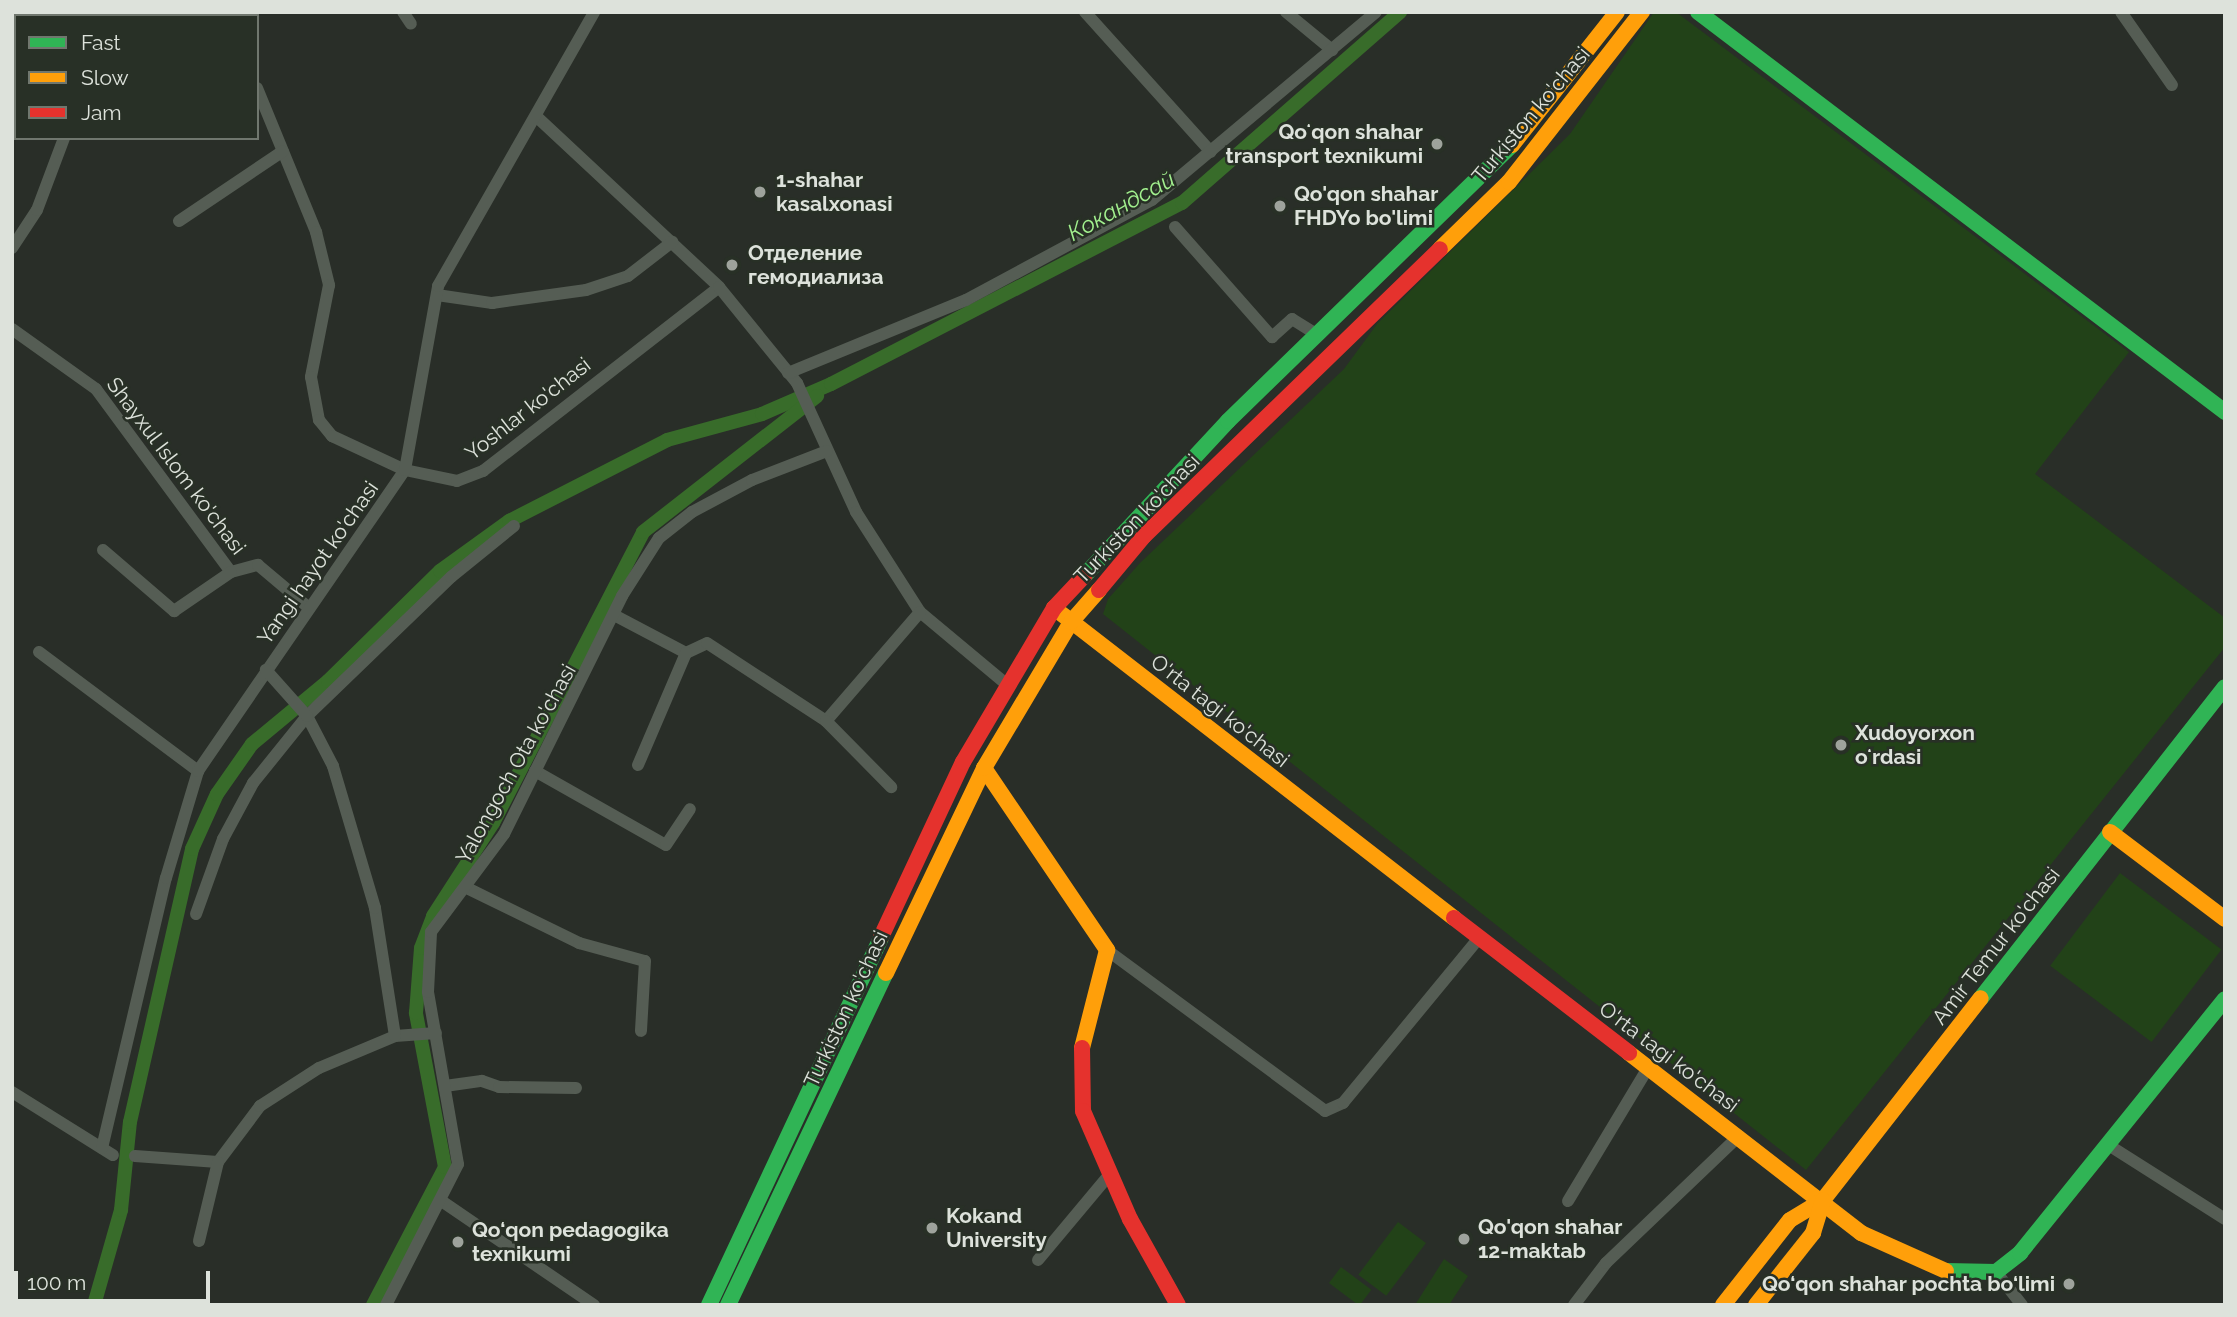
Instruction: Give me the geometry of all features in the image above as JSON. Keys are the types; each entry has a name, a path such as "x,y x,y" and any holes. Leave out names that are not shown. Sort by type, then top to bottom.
{"main road":[{"name":"Turkiston ko'chasi","path":"709,1305 1005,683 1054,608 1142,509 1497,163 1616,12"},
{"name":"Turkiston ko'chasi","path":"728,1305 984,768 1071,622 1144,536 1509,182 1642,12"},
{"path":"1698,12 2225,412"},
{"name":"O'rta tagi ko'chasi","path":"1054,608 1478,939 1823,1200 1861,1233 1935,1270 1996,1272"},
{"name":"Amir Temur ko'chasi","path":"1823,1200 2225,687"},
{"path":"984,768 1107,950 1079,1061 1083,1111 1110,1174 1178,1305"},
{"path":"2110,832 2225,919"},
{"path":"1996,1272 2020,1253 2110,1146 2225,999"},
{"path":"1723,1305 1790,1220 1823,1200"},
{"path":"1756,1305 1813,1233 1823,1200"}],"street":[{"path":"403,12 411,24"},
{"name":"Yangi hayot ko'chasi","path":"12,1092 107,1152 166,878 198,771 405,470 437,295 538,118 594,12"},
{"path":"1085,12 1211,152"},
{"path":"1286,12 1332,50"},
{"path":"792,378 966,300 1152,200 1376,12"},
{"path":"2121,12 2172,85"},
{"name":"Yoshlar ko'chasi","path":"259,93 316,232 329,285 311,377 319,420 332,436 405,470 457,481 483,471 719,287"},
{"path":"538,118 719,287 792,378 817,420 827,451 856,512 920,611 1005,683"},
{"path":"12,248 37,210 63,140"},
{"path":"179,221 283,151"},
{"path":"1175,227 1272,337 1292,319 1318,335"},
{"path":"437,295 492,303 586,290 628,276 672,242"},
{"name":"Shayxul Islom ko'chasi","path":"12,329 96,389 231,572 258,565 309,608"},
{"name":"Yalongoch Ota ko'chasi","path":"386,1305 443,1202 458,1164 433,1034 426,954 431,932 469,889 535,772 614,615 659,538 692,512 827,451"},
{"path":"196,914 223,839 253,783 307,716 451,577 514,526"},
{"path":"103,550 174,611 231,572"},
{"path":"826,721 920,611"},
{"path":"614,615 686,653"},
{"path":"638,765 686,653 707,643 826,721 891,787"},
{"path":"38,652 198,771"},
{"path":"266,670 287,690 307,716 332,766 358,846 400,1035"},
{"path":"535,772 666,845 690,810"},
{"path":"469,889 579,943 645,961 641,1031"},
{"path":"1107,950 1325,1111 1343,1103 1478,939"},
{"path":"199,1241 218,1162 260,1106 319,1069 400,1035 433,1034"},
{"path":"1568,1201 1648,1068"},
{"path":"445,1086 482,1081 499,1087 576,1088"},
{"path":"1574,1305 1606,1263 1739,1136"},
{"path":"2110,1146 2225,1219"},
{"path":"135,1156 218,1162"},
{"path":"1038,1260 1110,1174"},
{"path":"443,1202 594,1305"},
{"path":"1996,1272 2022,1305"}],"green space":[{"path":"1654,12 1676,12 2129,352 2035,474 2225,618 2225,647 1806,1170 1103,614 1108,599 1140,563 1344,369 1377,324 1570,134"},
{"path":"2120,873 2221,949 2152,1042 2050,966"},
{"path":"1398,1222 1426,1243 1386,1296 1358,1275"},
{"path":"1444,1259 1468,1276 1449,1305 1415,1305"},
{"path":"1341,1267 1371,1290 1358,1305 1329,1283"}],"waterway":[{"name":"Кокандсай","path":"94,1305 121,1210 130,1122 192,849 217,794 252,744 328,681 440,571 509,521 667,440 762,414 831,384 1182,203 1400,12"},
{"path":"373,1305 445,1167 416,1013 421,948 433,916 493,823 643,532 817,396"}],"traffic: fast":[{"path":"1698,12 2225,412"},
{"path":"1085,575 1228,421 1512,145"},
{"path":"1981,998 2225,687"},
{"path":"709,1305 881,937"},
{"path":"728,1305 886,973"},
{"path":"1946,1271 1996,1272 2020,1253 2225,999"}],"traffic: slow":[{"path":"1512,145 1617,12"},
{"path":"1440,249 1509,182 1642,12"},
{"path":"886,973 984,768 1071,622 1099,590"},
{"path":"1054,608 1454,918"},
{"path":"984,768 1107,950 1082,1048"},
{"path":"2110,832 2225,919"},
{"path":"1723,1305 1790,1220 1823,1200 1981,998"},
{"path":"1629,1053 1861,1233 1946,1271"},
{"path":"1756,1305 1813,1233 1823,1200"}],"traffic: jam":[{"path":"1099,590 1144,536 1440,249"},
{"path":"881,937 963,762 1054,608 1085,575"},
{"path":"1454,918 1629,1053"},
{"path":"1082,1048 1083,1111 1130,1219 1178,1305"}],"place":[{"name":"Qoʻqon shahar transport texnikumi","path":"1437,144"},
{"name":"1-shahar kasalxonasi","path":"760,192"},
{"name":"Qo'qon shahar FHDYo bo'limi","path":"1280,206"},
{"name":"Отделение гемодиализа","path":"732,265"},
{"name":"Xudoyorxon oʻrdasi","path":"1841,745"},
{"name":"Kokand University","path":"932,1228"},
{"name":"Qo'qon shahar 12-maktab","path":"1464,1239"},
{"name":"Qo‘qon pedagogika texnikumi","path":"458,1242"},
{"name":"Qo‘qon shahar pochta bo‘limi","path":"2069,1284"}]}
